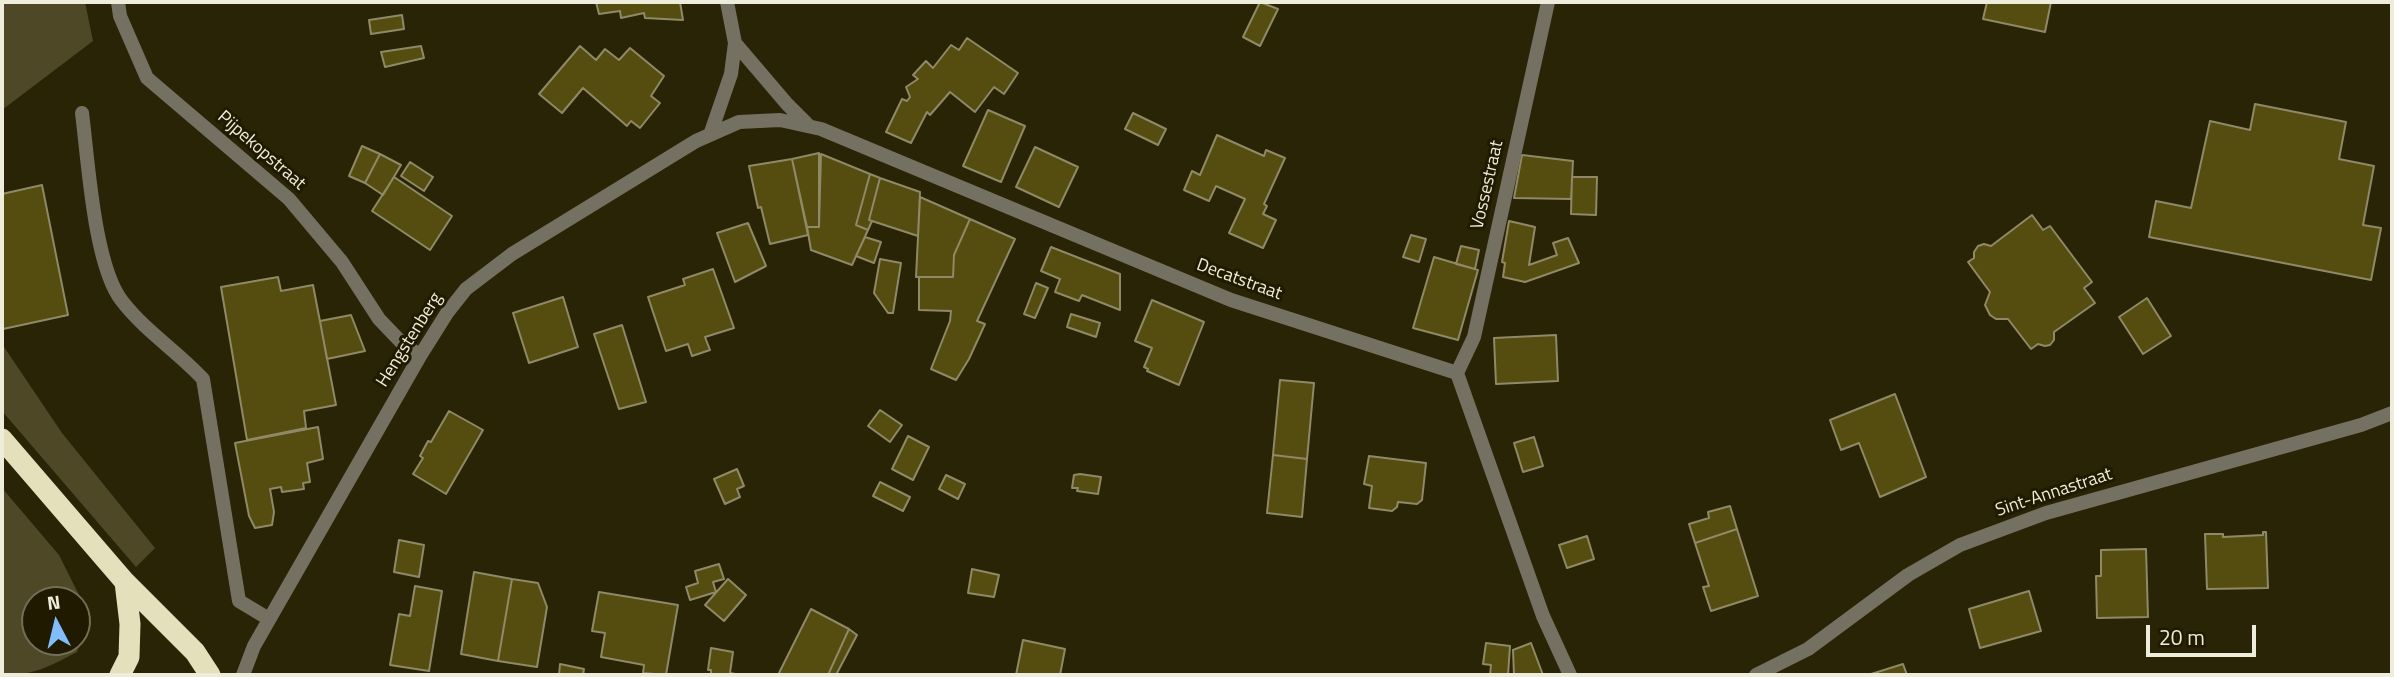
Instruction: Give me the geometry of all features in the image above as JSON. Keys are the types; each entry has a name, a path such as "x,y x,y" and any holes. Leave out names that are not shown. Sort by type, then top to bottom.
{"highway":[{"path":"2,439 125,582 195,652 209,675"},
{"path":"120,675 128,657 130,624 125,582"}],"street":[{"name":"Pijpekopstraat","path":"118,2 120,16 148,78 289,199 342,262 379,319 401,342 420,356"},
{"path":"710,135 731,74 735,43 727,2"},
{"name":"Vossestraat","path":"1457,373 1474,337 1548,2"},
{"path":"735,43 808,126"},
{"path":"82,113 102,255 119,298 148,330 179,354 203,379 239,601 269,619"},
{"name":"Decatstraat","path":"710,135 739,122 780,120 834,134 1231,300 1457,373"},
{"name":"Hengstenberg","path":"243,675 254,646 420,356 466,289 512,254 710,135"},
{"path":"1457,373 1543,616 1570,675"},
{"name":"Sint-Annastraat","path":"1756,675 1808,649 1908,575 1960,545 2046,513 2361,425 2392,413"}],"shaded area":[{"path":"2,2 85,2 93,41 2,110"},
{"path":"2,344 62,433 155,548 136,567 2,411"},
{"path":"2,488 59,555 74,586 21,586 21,656 69,656 24,674 2,675"}],"building":[{"path":"596,2 680,2 683,20 645,18 644,13 621,18 620,11 599,14"},
{"path":"1260,2 1278,9 1260,46 1243,37"},
{"path":"1987,2 2051,2 2045,32 1983,19"},
{"path":"402,15 404,29 371,34 369,20"},
{"path":"967,38 1018,73 1004,94 994,87 975,112 950,92 930,115 927,112 911,143 886,132 902,99 907,101 910,97 906,87 918,79 913,75 926,61 933,68 951,45 959,50"},
{"path":"421,46 424,58 385,67 381,52"},
{"path":"580,46 596,60 605,49 619,60 630,48 664,76 651,96 660,103 640,128 631,121 627,126 583,88 562,113 539,94"},
{"path":"2255,104 2346,122 2339,159 2374,166 2363,225 2381,228 2371,280 2149,237 2156,201 2191,208 2210,121 2250,130"},
{"path":"988,110 1025,126 1001,182 963,166"},
{"path":"1133,113 1166,129 1158,145 1125,129"},
{"path":"1217,135 1264,156 1266,150 1285,158 1264,204 1267,206 1263,214 1276,220 1263,248 1229,233 1245,199 1216,186 1209,201 1184,190 1192,171 1200,175"},
{"path":"362,146 380,154 365,183 349,176"},
{"path":"1035,147 1078,167 1059,207 1016,187"},
{"path":"819,153 819,227 807,227 792,159"},
{"path":"380,154 401,165 383,195 365,183"},
{"path":"821,154 870,174 856,225 868,230 852,265 811,250 807,227 819,227"},
{"path":"1522,155 1573,161 1571,199 1514,198"},
{"path":"792,159 808,235 770,244 761,207 758,208 749,166"},
{"path":"410,162 433,177 424,191 401,176"},
{"path":"870,174 880,178 868,230 856,225"},
{"path":"394,177 452,216 430,250 372,211"},
{"path":"1572,177 1597,177 1596,215 1571,214"},
{"path":"880,178 920,192 918,236 869,220"},
{"path":"42,185 68,315 3,329 2,194"},
{"path":"920,197 970,219 954,255 953,277 916,277"},
{"path":"2032,215 2043,230 2050,226 2092,282 2084,288 2095,303 2054,332 2054,340 2050,345 2038,344 2031,349 2008,319 1996,319 1990,315 1985,305 1990,292 1968,262 1974,258 1978,246 1991,246"},
{"path":"970,219 1015,239 977,321 985,324 956,380 931,369 950,321 951,311 919,310 919,277 953,277 954,255"},
{"path":"1509,221 1535,227 1529,265 1557,255 1553,243 1568,238 1579,263 1525,282 1503,277 1505,263 1502,262"},
{"path":"748,223 766,266 735,282 717,233"},
{"path":"1411,235 1426,239 1419,262 1403,257"},
{"path":"865,237 881,242 874,263 856,256"},
{"path":"1461,246 1479,250 1475,269 1456,264"},
{"path":"1051,247 1120,274 1120,310 1082,295 1079,301 1055,292 1060,279 1041,271"},
{"path":"1434,257 1478,270 1458,340 1413,328"},
{"path":"880,259 901,263 893,313 888,313 874,293"},
{"path":"713,269 734,328 705,337 710,350 692,356 688,344 666,351 648,297 685,285 683,279"},
{"path":"278,277 281,291 313,285 336,405 304,411 306,428 247,440 221,287"},
{"path":"1036,283 1048,288 1035,318 1024,314"},
{"path":"563,297 578,347 529,363 513,313"},
{"path":"2147,298 2171,336 2143,354 2119,317"},
{"path":"1152,300 1204,322 1179,385 1147,371 1144,367 1152,348 1135,341"},
{"path":"1071,314 1100,323 1096,337 1067,327"},
{"path":"351,315 365,351 327,359 320,321"},
{"path":"622,325 646,402 619,409 594,334"},
{"path":"1556,335 1558,381 1496,384 1494,338"},
{"path":"1280,380 1314,383 1307,459 1273,455"},
{"path":"1895,394 1926,477 1880,497 1859,443 1841,450 1830,420"},
{"path":"880,410 902,425 890,442 868,426"},
{"path":"449,411 483,430 446,494 413,474 423,458 420,456 428,441 431,442"},
{"path":"318,427 323,459 307,463 310,482 303,483 304,489 282,492 281,487 270,489 274,512 272,525 255,528 249,516 235,443"},
{"path":"908,436 929,447 913,480 892,469"},
{"path":"1534,437 1543,466 1523,472 1514,443"},
{"path":"1273,455 1307,459 1302,517 1267,513"},
{"path":"1369,456 1426,463 1422,500 1417,504 1398,502 1392,511 1369,508 1372,486 1364,484"},
{"path":"737,469 744,486 737,489 740,497 725,504 714,479"},
{"path":"946,475 965,484 958,499 939,489"},
{"path":"1074,475 1101,477 1098,494 1072,488"},
{"path":"880,482 910,497 903,511 873,496"},
{"path":"1730,506 1737,529 1695,543 1689,524 1709,518 1708,512"},
{"path":"1737,529 1758,596 1711,611 1703,587 1709,586 1695,543"},
{"path":"2263,532 2266,532 2268,588 2207,589 2205,534 2223,534 2223,537 2263,535"},
{"path":"1587,536 1594,559 1567,568 1559,545"},
{"path":"399,540 424,545 419,577 394,572"},
{"path":"2146,549 2148,617 2097,618 2096,576 2101,576 2101,550"},
{"path":"719,564 724,579 713,582 716,592 690,600 686,587 698,583 695,571"},
{"path":"972,569 999,575 994,597 968,593"},
{"path":"474,572 512,579 498,661 461,654"},
{"path":"512,579 538,583 547,607 537,667 498,661"},
{"path":"728,579 746,595 724,621 705,605"},
{"path":"415,586 442,591 429,671 390,665 399,614 410,616"},
{"path":"2029,591 2041,631 1980,648 1969,609"},
{"path":"599,592 678,605 666,675 643,673 644,665 601,657 605,633 592,631"},
{"path":"811,609 849,629 828,675 778,675"},
{"path":"849,629 857,635 836,675 828,675"},
{"path":"1023,640 1065,649 1060,675 1016,675"},
{"path":"1486,643 1510,646 1508,675 1490,675 1491,665 1483,664"},
{"path":"1531,643 1543,675 1514,675 1513,650"},
{"path":"711,648 733,652 730,673 741,675 711,675 711,670 708,670"},
{"path":"560,664 584,669 583,675 559,675"},
{"path":"1903,664 1907,675 1868,675"}]}
